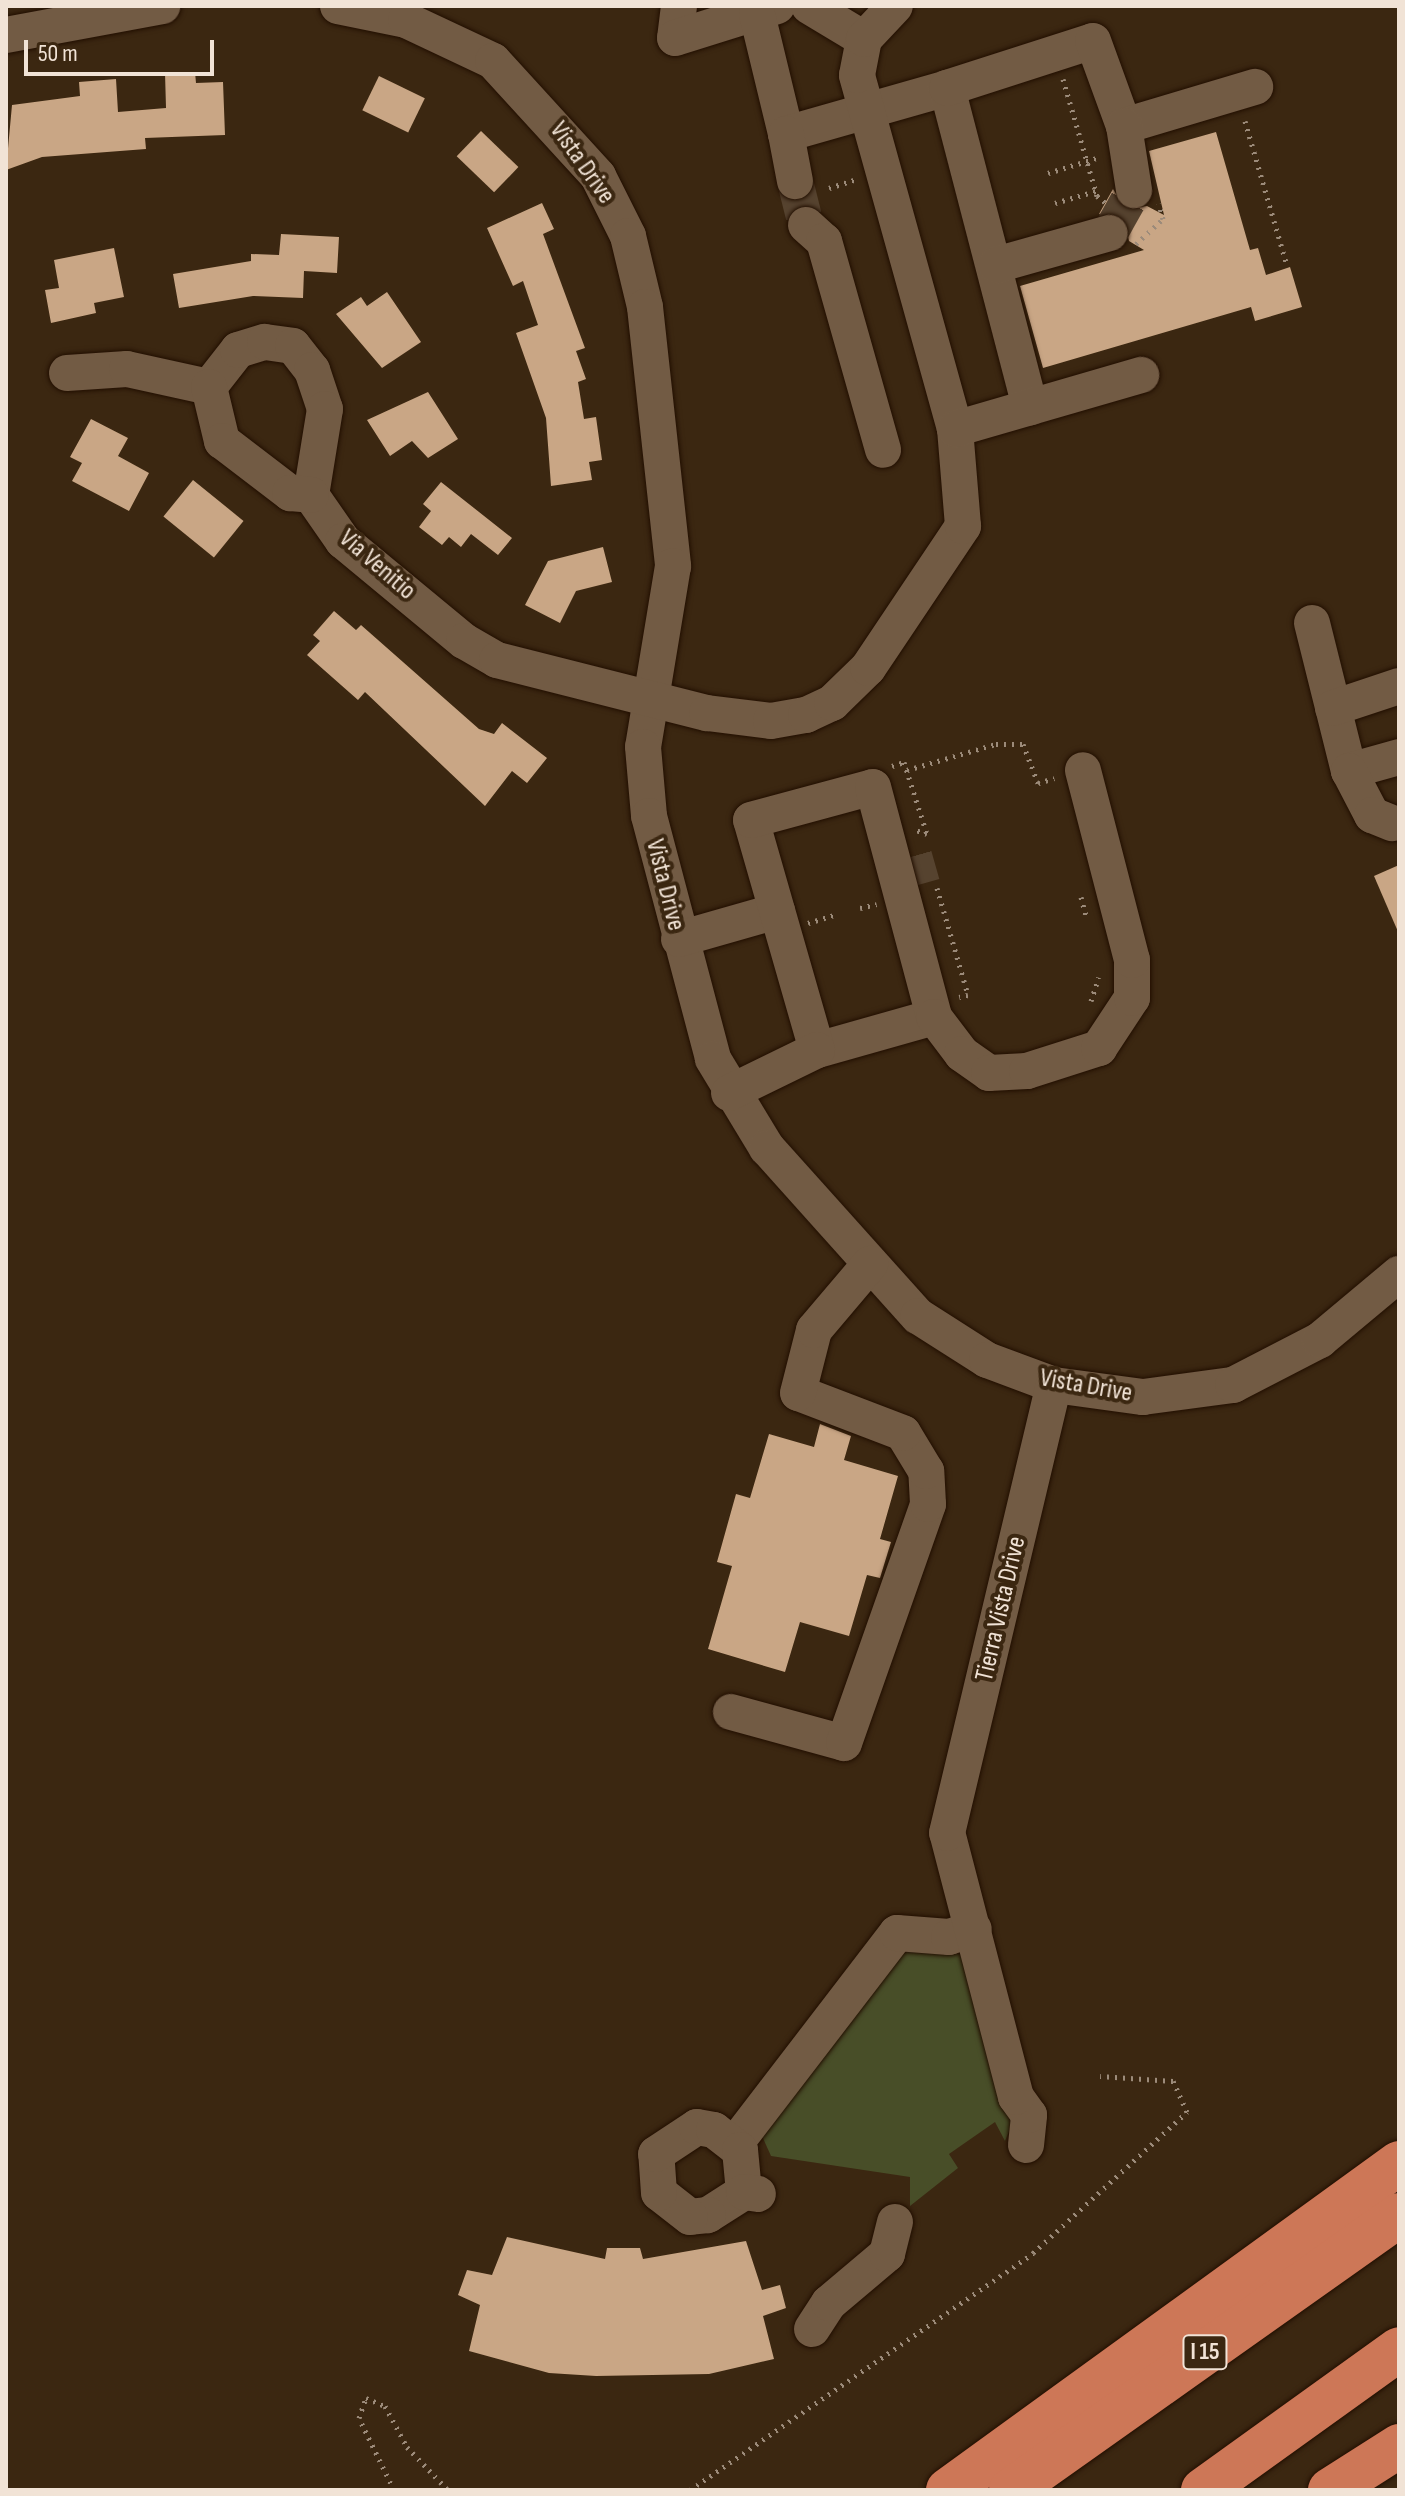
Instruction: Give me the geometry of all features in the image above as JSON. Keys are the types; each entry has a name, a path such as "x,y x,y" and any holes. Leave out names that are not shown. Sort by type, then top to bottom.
{"highway":[{"path":"948,2490 1399,2163"},
{"name":"I 15","path":"1011,2490 1399,2215"},
{"path":"1203,2490 1399,2349"},
{"path":"1330,2490 1399,2446"}],"street":[{"path":"6,35 76,16 162,6"},
{"name":"Vista Drive","path":"338,6 406,20 493,61 598,176 628,236 645,307 673,566 651,697 646,800 679,939 729,1093 870,1264 918,1316 987,1360 1054,1385 1143,1397 1233,1385 1320,1340 1394,1292"},
{"path":"679,6 675,38 767,10 786,134 812,184"},
{"path":"809,6 864,39 895,6"},
{"name":"Via Venitio","path":"311,495 343,541 464,641 509,663 651,697 771,721 832,703 868,668 963,526 955,429 865,114 856,58 864,39"},
{"path":"786,134 865,114 1093,41 1124,126 1130,215 996,265"},
{"path":"947,88 996,265 1030,407"},
{"path":"1124,126 1249,99"},
{"path":"806,225 824,241 883,450"},
{"path":"265,342 293,346 312,370 325,409 311,495 290,493 222,441 209,387 238,350 265,342"},
{"path":"67,373 127,369 209,387"},
{"path":"955,429 1141,375"},
{"path":"1312,623 1349,771 1372,815 1392,823"},
{"path":"1333,708 1399,686"},
{"path":"1349,771 1399,757"},
{"path":"913,858 915,940 962,1054 989,1073 1075,1061 1117,1029 1132,998 1132,960 1076,772"},
{"path":"817,1050 786,919 751,820 873,787 913,858 928,901 915,940"},
{"path":"679,939 786,919"},
{"path":"729,1093 817,1050 944,1015"},
{"path":"731,1712 844,1743 928,1504 926,1471 903,1433 798,1393 814,1330 870,1264"},
{"name":"Tierra Vista Drive","path":"974,1929 947,1833 1054,1385"},
{"path":"723,2133 897,1933 949,1937 974,1929 1016,2097 1029,2115 1026,2145"},
{"path":"697,2127 723,2133 751,2193 708,2215 690,2217 659,2193 652,2171 660,2148 697,2127"},
{"path":"812,2329 829,2303 887,2254 895,2222"}],"path":[{"path":"1060,69 1090,161 1096,191 1130,215 1146,241 1163,219 1130,215"},
{"path":"1249,99 1287,266"},
{"path":"1048,173 1090,161"},
{"path":"812,184 861,177"},
{"path":"1055,203 1096,191"},
{"path":"907,770 1023,744 1038,783 1076,772"},
{"path":"889,766 904,762 907,770 927,834 913,858 968,995 950,999 944,1015"},
{"path":"1081,897 1087,919"},
{"path":"786,919 834,915"},
{"path":"1096,1010 1089,1006 1100,970"},
{"path":"690,2490 1033,2253 1187,2112 1173,2081 1100,2076"},
{"path":"394,2490 359,2418 366,2398 385,2406 407,2447 448,2490"}],"green space":[{"path":"960,1948 1014,2119 1005,2141 995,2122 949,2154 958,2168 910,2206 910,2177 771,2156 762,2136 901,1950"}],"building":[{"path":"195,72 196,83 223,82 225,135 145,138 146,149 42,157 6,170 12,105 80,96 79,82 116,79 118,112 166,108 165,73"},
{"path":"379,76 425,98 408,133 362,110"},
{"path":"481,131 518,167 494,192 457,156"},
{"path":"1216,132 1250,250 1258,248 1266,275 1290,267 1302,307 1255,321 1251,307 1043,368 1020,286 1144,250 1129,241 1124,218 1099,214 1113,189 1126,209 1147,206 1164,215 1149,151"},
{"path":"542,203 554,229 543,234 585,348 576,351 586,379 578,382 584,419 596,417 602,460 589,462 592,480 551,486 546,418 516,333 538,325 523,281 513,286 487,228"},
{"path":"281,234 339,237 337,273 304,271 303,298 253,296 179,308 173,274 251,261 251,254 279,255"},
{"path":"114,248 124,297 94,303 96,313 51,323 45,290 59,288 54,260"},
{"path":"387,292 421,342 382,368 336,314 361,297 367,306"},
{"path":"428,392 458,439 428,458 412,441 390,456 367,420"},
{"path":"91,419 128,438 118,456 149,473 129,511 72,481 82,463 70,457"},
{"path":"193,480 244,521 214,557 163,517"},
{"path":"441,482 512,538 498,555 471,534 461,547 449,537 442,545 419,527 431,511 423,504"},
{"path":"603,547 612,582 576,591 560,623 525,605 548,561"},
{"path":"334,611 356,630 361,625 479,729 494,734 502,723 547,758 527,783 512,771 485,806 365,692 358,700 307,655 320,641 313,635"},
{"path":"1399,865 1399,934 1374,876"},
{"path":"820,1424 851,1436 844,1460 898,1476 880,1539 891,1542 880,1578 867,1575 849,1636 800,1622 785,1672 708,1649 732,1566 717,1562 736,1494 750,1498 769,1434 814,1447"},
{"path":"507,2237 605,2259 607,2248 640,2248 643,2259 746,2241 762,2290 780,2285 786,2308 763,2316 774,2359 709,2374 596,2376 549,2373 469,2351 480,2305 458,2295 467,2270 492,2275"}],"tunnel":[{"path":"795,181 806,225"},
{"path":"1110,233 1134,190"},
{"path":"914,856 922,884"}]}
